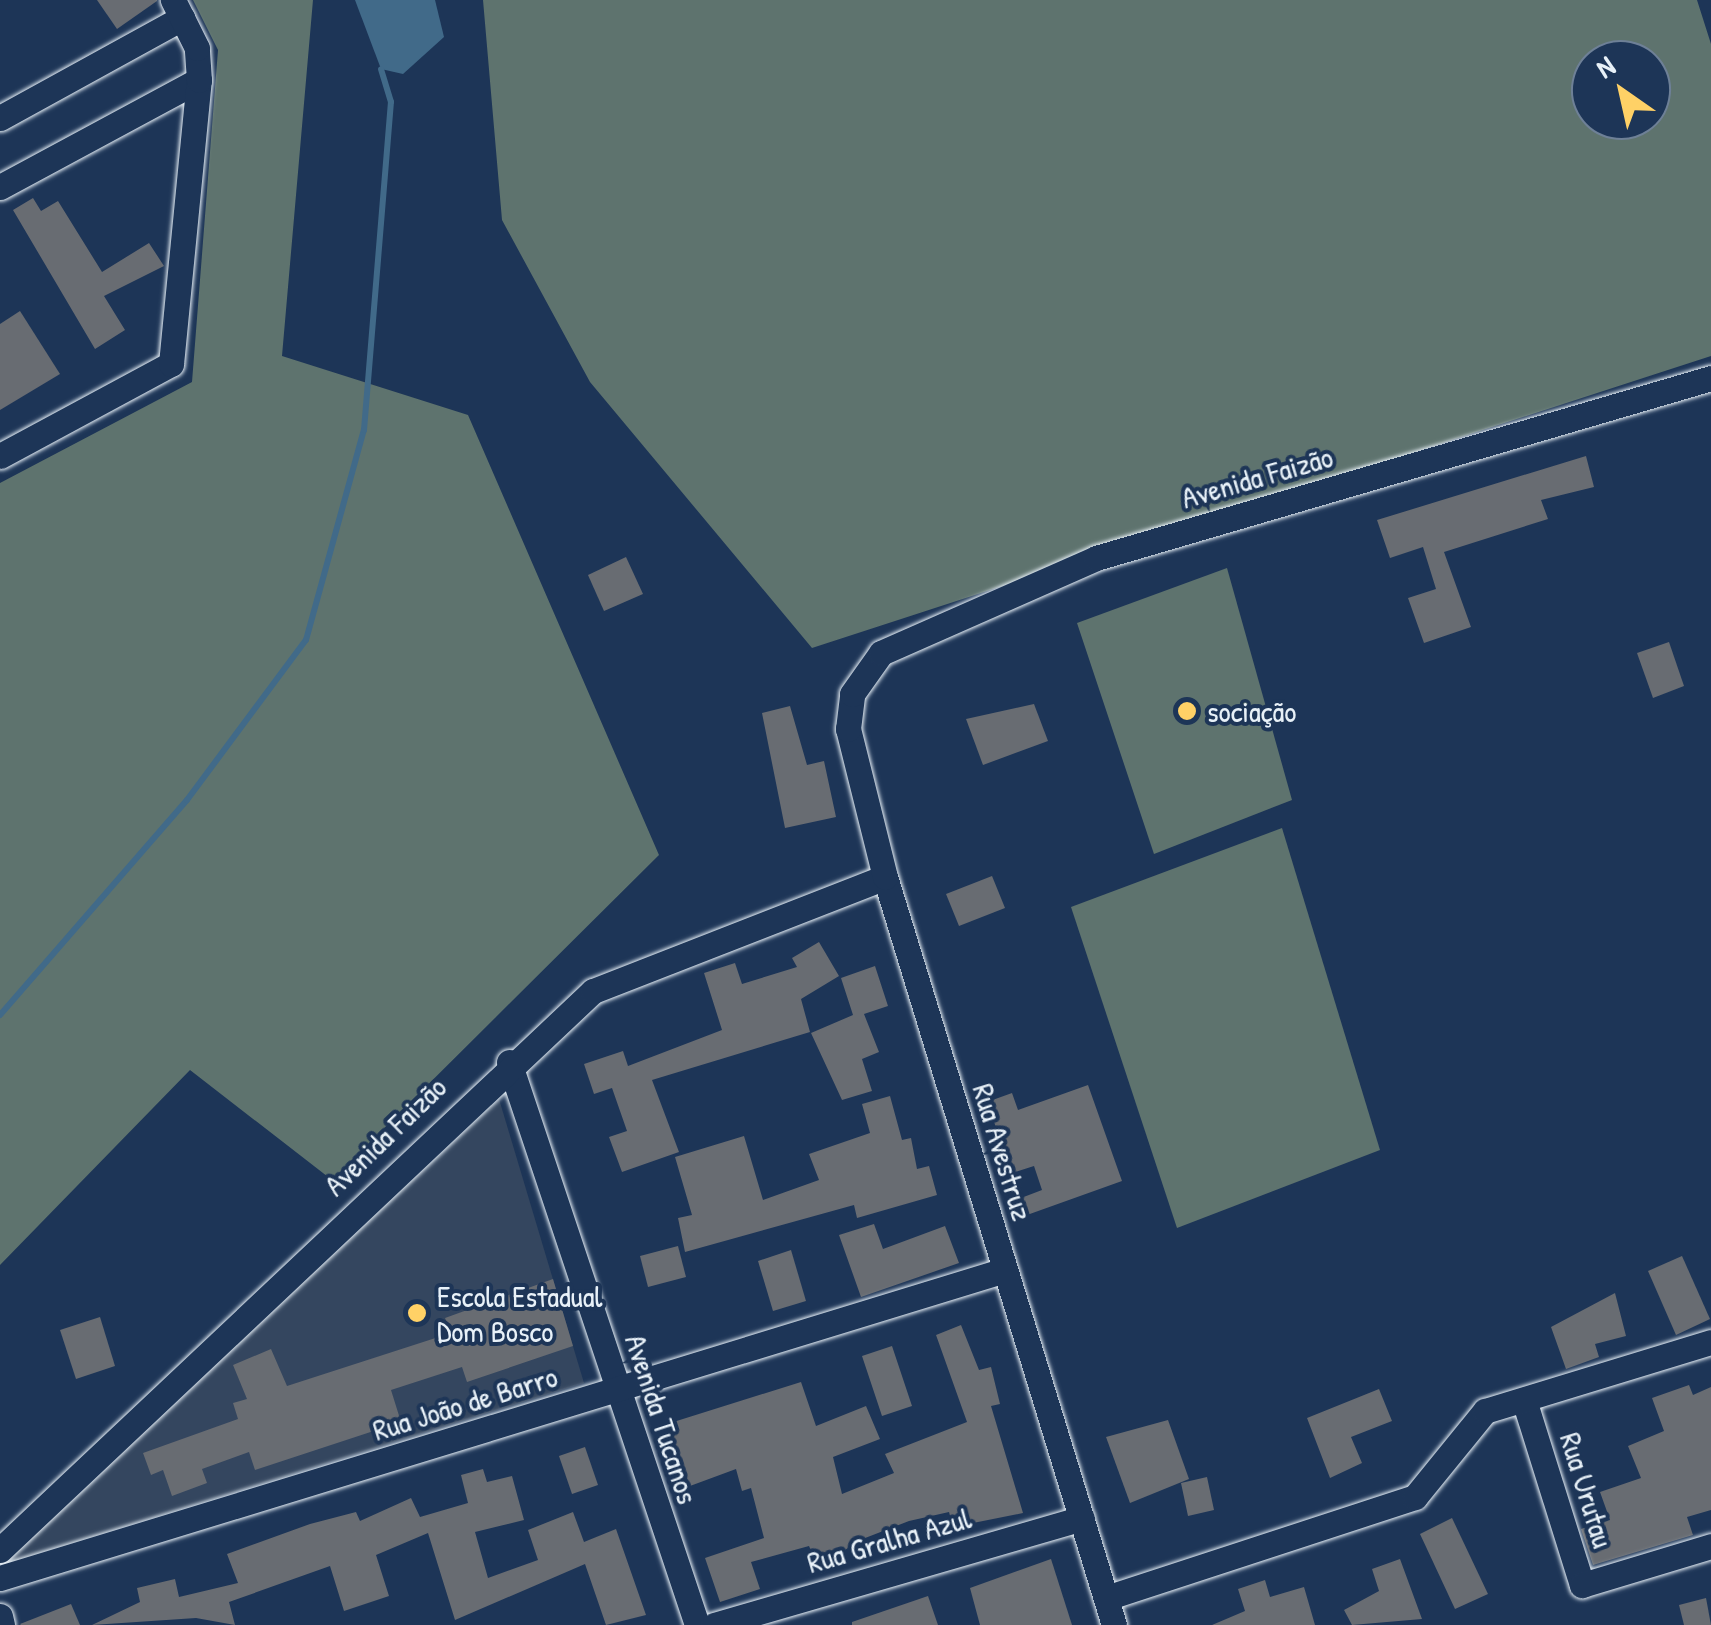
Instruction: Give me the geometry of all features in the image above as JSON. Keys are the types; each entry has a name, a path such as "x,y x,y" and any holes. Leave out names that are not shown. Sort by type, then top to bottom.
{"street":[{"path":"0,118 178,9 199,80 171,364 0,456"},
{"path":"0,187 199,80"},
{"name":"Avenida Faizão","path":"852,694 881,653 1096,558 1711,378"},
{"name":"Rua Avestruz","path":"852,694 848,728 884,878 1114,1625"},
{"name":"Avenida Faizão","path":"0,1550 509,1062 594,991 884,878"},
{"name":"Avenida Tucanos","path":"509,1062 697,1625"},
{"name":"Rua João de Barro","path":"0,1578 1005,1270"},
{"path":"1106,1598 1415,1497 1485,1411 1711,1342"},
{"name":"Rua Urutau","path":"1524,1400 1582,1585 1711,1546"},
{"name":"Rua Gralha Azul","path":"714,1625 1082,1518"},
{"path":"0,1616 2,1625"}],"shaded area":[{"path":"355,0 435,0 444,37 403,74 381,69"},
{"name":"Escola Estadual Dom Bosco","path":"499,1099 584,1383 1,1565"}],"green space":[{"path":"193,0 313,0 282,356 468,415 659,855 332,1180 190,1070 0,1265 0,483 192,382 218,50"},
{"path":"483,0 1697,0 1711,44 1711,356 812,648 590,382 502,220"},
{"name":"sociação","path":"1227,568 1292,800 1154,854 1077,623"},
{"path":"1282,828 1380,1150 1177,1228 1071,907"}],"building":[{"path":"97,0 157,0 157,1 117,29"},
{"path":"33,198 41,211 58,201 102,272 149,243 164,266 104,296 125,330 95,349 13,210"},
{"path":"20,311 60,374 0,410 0,324"},
{"path":"1586,456 1594,487 1541,500 1548,519 1444,552 1471,627 1424,643 1408,598 1436,589 1423,547 1390,558 1377,520"},
{"path":"626,557 643,594 604,611 588,575"},
{"path":"1669,642 1684,686 1653,698 1637,653"},
{"path":"1034,704 1048,741 983,765 966,719"},
{"path":"790,706 807,765 824,761 836,817 785,828 762,713"},
{"path":"992,876 1005,908 959,926 946,894"},
{"path":"819,942 839,976 801,999 810,1032 652,1080 679,1152 622,1172 609,1137 627,1131 612,1088 594,1094 584,1064 623,1051 628,1066 722,1030 704,973 735,963 742,984 797,967 792,958"},
{"path":"875,966 888,1006 864,1014 879,1052 862,1059 872,1091 842,1100 811,1033 853,1015 841,978"},
{"path":"1088,1085 1122,1181 1027,1215 1021,1198 1042,1190 1034,1166 1012,1173 987,1102 1012,1093 1018,1110"},
{"path":"890,1096 902,1140 911,1138 917,1169 929,1166 937,1195 857,1218 854,1205 685,1252 678,1218 692,1215 675,1157 744,1136 763,1200 819,1180 809,1154 870,1133 862,1104"},
{"path":"874,1224 883,1249 945,1226 959,1263 861,1297 839,1235"},
{"path":"678,1246 686,1277 648,1287 640,1256"},
{"path":"791,1250 806,1301 773,1311 758,1261"},
{"path":"1682,1256 1710,1319 1676,1335 1648,1271"},
{"path":"553,1279 573,1346 467,1382 462,1367 391,1390 401,1422 255,1470 249,1452 202,1469 207,1483 172,1496 163,1470 151,1475 143,1453 238,1419 233,1403 247,1399 233,1365 271,1349 287,1386 451,1333 445,1318"},
{"path":"1615,1293 1626,1336 1595,1344 1599,1357 1566,1369 1551,1327"},
{"path":"100,1317 115,1366 76,1379 60,1330"},
{"path":"961,1325 979,1370 991,1367 1000,1404 991,1406 1023,1513 953,1527 949,1512 909,1521 860,1540 842,1552 846,1563 821,1574 809,1546 751,1562 760,1589 720,1602 705,1558 764,1538 751,1488 742,1491 736,1469 690,1486 667,1424 801,1382 816,1426 866,1406 880,1439 833,1457 842,1494 894,1473 885,1454 967,1422 936,1335"},
{"path":"892,1346 912,1406 882,1416 862,1356"},
{"path":"1689,1385 1693,1395 1711,1387 1711,1510 1687,1517 1693,1535 1593,1565 1581,1529 1610,1520 1600,1492 1641,1478 1628,1446 1664,1431 1652,1398"},
{"path":"1379,1389 1392,1421 1351,1437 1362,1463 1330,1478 1307,1418"},
{"path":"1168,1420 1189,1479 1130,1503 1106,1437"},
{"path":"585,1447 598,1485 572,1494 559,1456"},
{"path":"483,1469 487,1482 512,1476 524,1520 475,1532 488,1578 538,1560 528,1530 573,1512 584,1542 616,1529 646,1615 606,1625 585,1564 455,1620 428,1533 376,1555 389,1596 344,1611 330,1566 229,1602 235,1625 196,1618 92,1625 140,1602 137,1588 175,1579 179,1597 238,1583 227,1554 310,1524 356,1512 360,1521 411,1498 420,1517 468,1503 461,1475"},
{"path":"1207,1477 1214,1510 1188,1516 1181,1483"},
{"path":"1452,1518 1488,1594 1455,1609 1420,1534"},
{"path":"1051,1559 1072,1625 980,1625 970,1588"},
{"path":"1400,1559 1422,1619 1352,1625 1344,1610 1379,1591 1372,1569"},
{"path":"1265,1580 1270,1597 1304,1587 1315,1625 1212,1625 1245,1611 1238,1589"},
{"path":"928,1596 938,1625 852,1625 852,1622"},
{"path":"1706,1598 1711,1625 1684,1625 1679,1605"},
{"path":"71,1604 80,1625 20,1624"}],"waterway":[{"path":"0,1015 187,800 306,640 364,430 391,102 381,69"}],"place":[{"name":"sociação","path":"1187,711"},
{"name":"Escola Estadual Dom Bosco","path":"417,1313"}]}
